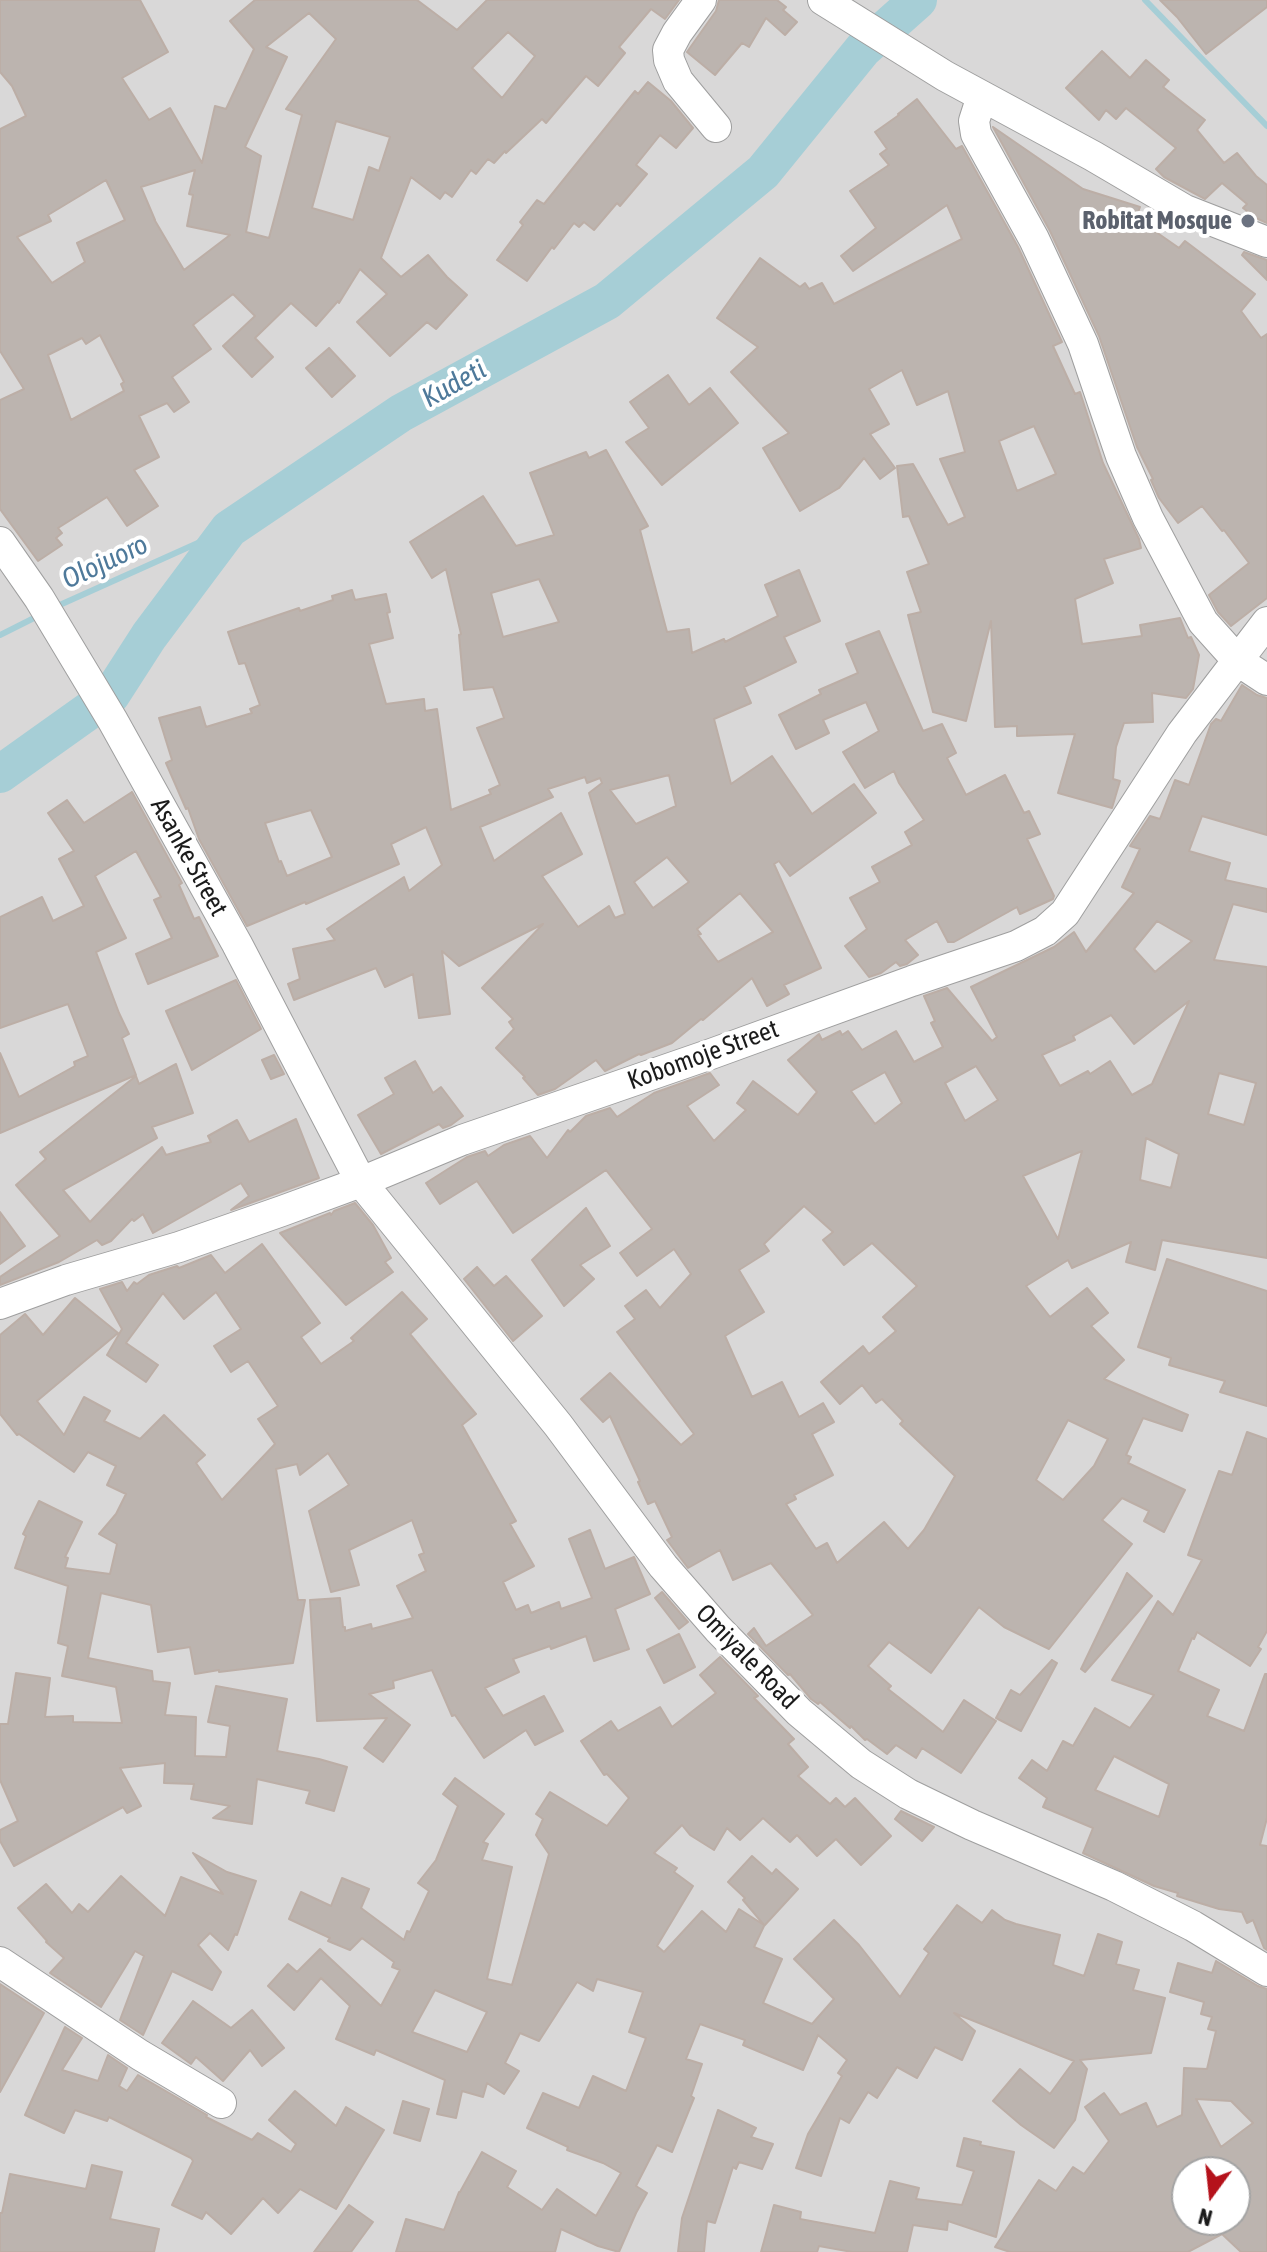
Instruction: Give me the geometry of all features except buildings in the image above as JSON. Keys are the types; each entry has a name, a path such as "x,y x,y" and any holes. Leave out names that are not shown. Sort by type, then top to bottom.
{"street":[{"path":"701,0 672,41 668,50 669,60 678,81 716,127"},
{"path":"835,7 945,76 1185,210 1267,242"},
{"path":"982,96 974,121 976,134 1034,239 1083,344 1121,456 1148,518 1203,622 1238,661 1267,680"},
{"name":"Asanke Street","path":"0,542 39,598 113,721 237,944 361,1182"},
{"name":"Kobomoje Street","path":"0,1304 66,1280 179,1247 361,1182 462,1140 1016,946 1045,931 1065,913 1182,733 1267,622"},
{"name":"Omiyale Road","path":"361,1182 558,1425 663,1566 718,1629 799,1712 861,1764 908,1794 1114,1886 1193,1926 1267,1971"},
{"path":"0,1962 140,2055 221,2103"}],"shaded area":[{"path":"0,0 1267,0 1267,2252 0,2252"}],"waterway":[{"name":"Kudeti","path":"0,774 111,695 149,636 229,529 401,413 607,301 763,172 863,49 918,0"},
{"path":"1145,0 1267,126"},
{"name":"Olojuoro","path":"53,608 229,529"},
{"name":"Olojuoro","path":"0,635 40,615"}],"place":[{"name":"Robitat Mosque","path":"1248,221"}]}
